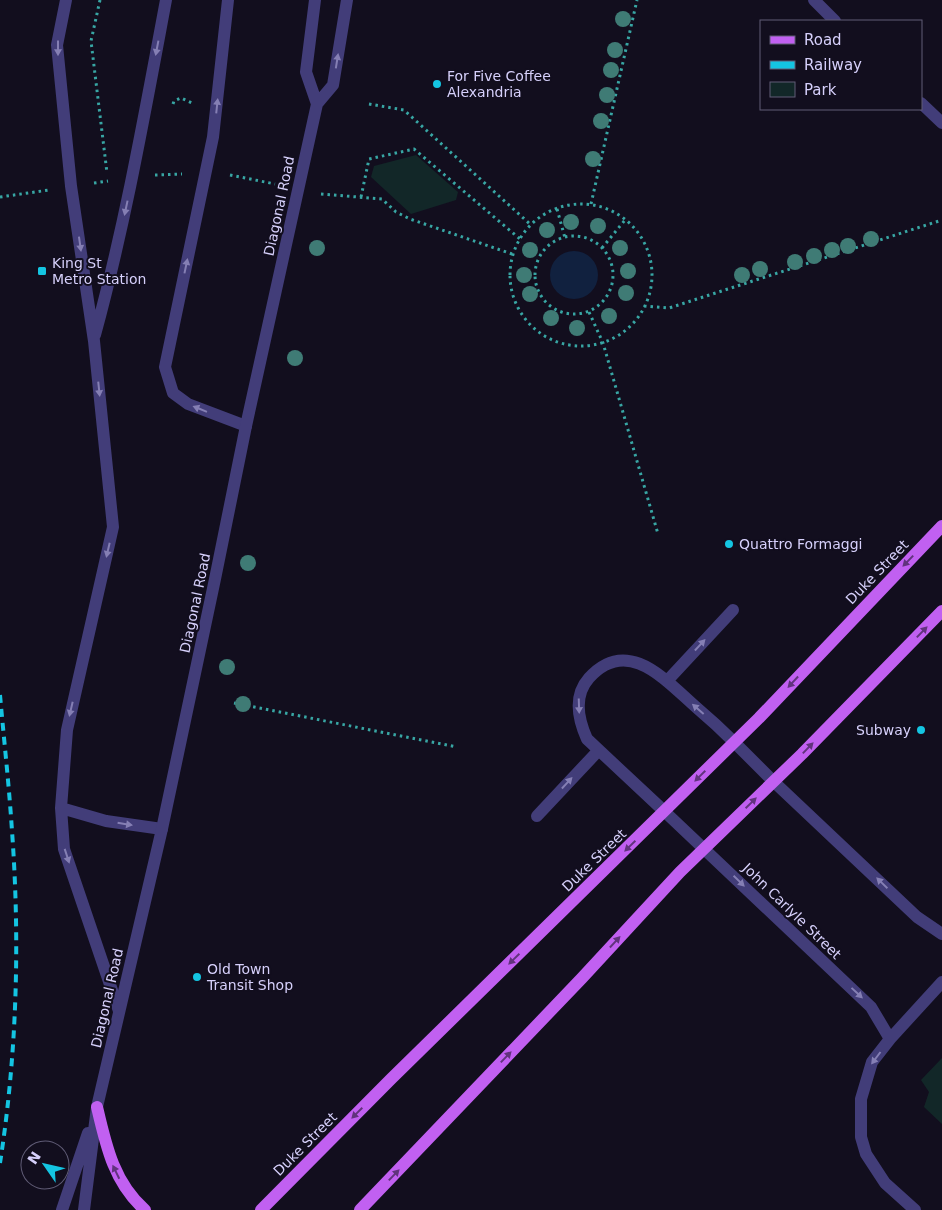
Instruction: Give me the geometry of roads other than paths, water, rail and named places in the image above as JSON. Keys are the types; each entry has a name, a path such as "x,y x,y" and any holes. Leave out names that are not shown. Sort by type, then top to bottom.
{"main road":[{"name":"Duke Street","path":"261,1210 391,1079 760,718 942,526"},
{"path":"360,1210 703,848 802,754 942,611"},
{"path":"97,1107 111,1161 122,1184 145,1210"}],"street":[{"path":"66,0 56,45 71,186 94,341 113,528 66,730 61,808 64,849 119,1011"},
{"path":"94,341 113,271 133,177 166,0"},
{"path":"228,0 213,137 165,367 173,392 188,404 246,426"},
{"path":"315,0 306,72 317,104"},
{"name":"Diagonal Road","path":"84,1210 97,1107 162,829 246,426 317,104 332,85 346,0"},
{"path":"814,0 834,20"},
{"path":"922,104 942,123"},
{"path":"667,681 733,610"},
{"name":"John Carlyle Street","path":"734,742 667,681 639,662 626,660 610,662 598,668 584,683 578,699 580,723 587,739 598,751 871,1006 890,1039"},
{"path":"734,742 917,917 942,934"},
{"path":"537,816 598,751"},
{"path":"61,808 106,821 162,829"},
{"path":"915,1210 885,1182 866,1154 861,1137 860,1099 872,1062 890,1039 942,982"},
{"name":"Diagonal Road","path":"62,1210 97,1107"}],"water":[{"path":"574,251 583,253 591,258 596,266 598,275 596,284 591,292 583,297 574,299 565,297 557,292 552,284 550,275 552,266 557,258 565,253"}],"railway":[{"path":"0,695 12,831 16,914 13,1039 6,1122 0,1163"}],"place":[{"name":"For Five Coffee Alexandria","path":"437,84"},
{"name":"King St Metro Station","path":"42,271"},
{"name":"Quattro Formaggi","path":"729,544"},
{"name":"Subway","path":"921,730"},
{"name":"Old Town Transit Shop","path":"197,977"}]}
